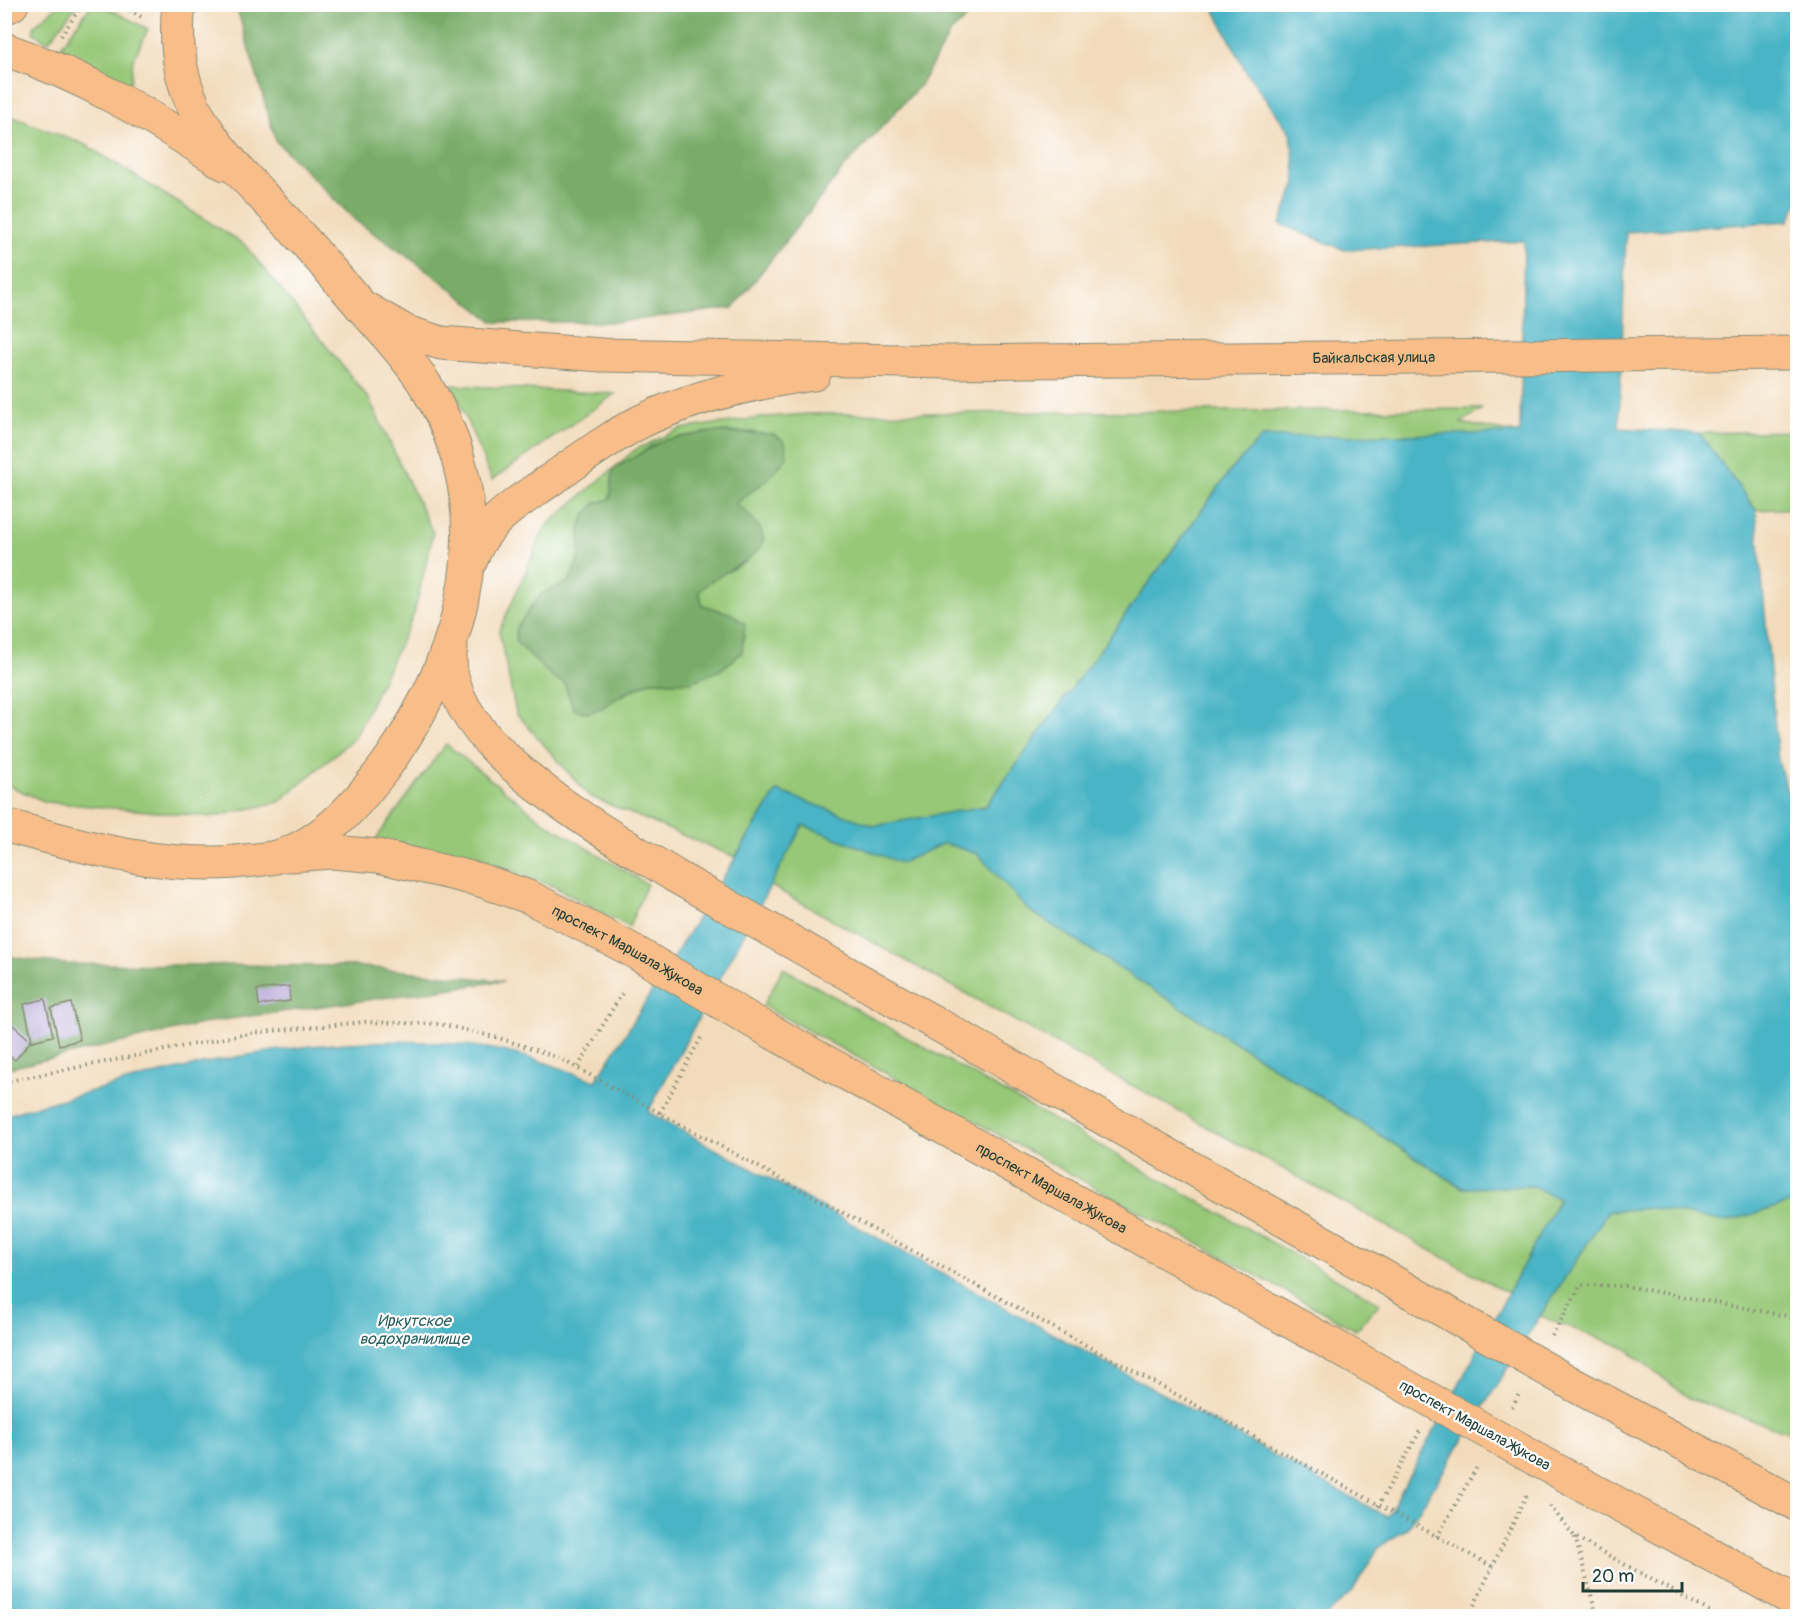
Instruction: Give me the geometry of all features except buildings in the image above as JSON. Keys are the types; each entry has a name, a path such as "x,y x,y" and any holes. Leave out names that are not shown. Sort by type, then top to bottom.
{"main road":[{"path":"4,8 12,4"},
{"path":"179,4 177,56 184,84 210,134 239,173 291,226 415,370 439,408 462,474 468,499 471,531 469,565"},
{"path":"4,49 54,66 139,108 239,173"},
{"path":"361,306 421,338 468,347 602,355 948,362"},
{"name":"Байкальская улица","path":"948,362 1797,353"},
{"path":"948,362 804,375 748,387 657,414 586,455 500,516 479,539 469,565 449,659 451,679 464,709 482,733 522,773 579,815 675,876 1576,1386 1797,1505"},
{"path":"279,856 327,830 382,770 405,739 421,710 456,624"},
{"name":"проспект Маршала Жукова","path":"4,825 98,850 160,862 215,863 332,852 363,854 470,878 530,897 628,948 756,1023 1372,1367 1536,1473 1797,1602"}],"path":[{"path":"55,44 83,4"},
{"path":"119,4 149,21"},
{"path":"578,1067 624,990"},
{"path":"4,1082 250,1033 365,1022 440,1024 499,1038 556,1057 578,1067 1493,1567"},
{"path":"660,1113 703,1034"},
{"path":"1378,1506 1423,1425"},
{"path":"1469,1617 1536,1473"},
{"path":"1546,1502 1575,1537 1718,1617"},
{"path":"1575,1537 1597,1617"}],"green space":[{"path":"236,4 981,5 950,33 921,84 842,170 733,308 617,322 494,322 428,271 356,221 276,141"},
{"path":"59,5 77,5 48,42 33,33 35,25"},
{"path":"91,5 102,5 148,29 133,60 130,85 60,48"},
{"path":"5,114 86,145 244,244 369,399 433,533 414,614 355,737 279,802 213,817 46,802 5,784"},
{"path":"452,385 615,394 492,480"},
{"path":"1482,409 1461,423 1521,434 1261,438 1231,470 986,806 874,826 777,791 735,857 589,796 516,713 499,631 546,526 635,450 680,429 767,417 809,414","holes":["710,432 755,432 769,478 735,504 747,512 746,562 709,581 699,590 702,605 731,614 742,652 720,670 677,682 651,681 588,713 574,709 564,683 525,616 532,604 569,582 580,556 580,527 586,514 610,499 639,455 651,446 679,437"]},
{"path":"1797,431 1797,508 1756,510 1699,433"},
{"path":"710,432 773,434 785,442 787,457 769,478 735,504 754,521 763,534 762,545 754,555 699,591 702,605 732,614 745,624 742,652 720,670 691,682 651,681 626,692 602,708 588,713 574,709 564,683 552,677 516,642 516,628 542,593 569,582 580,556 580,527 586,514 596,503 610,499 613,469 664,440"},
{"path":"446,744 544,822 647,884 629,927 553,886 486,862 375,840"},
{"path":"803,825 901,863 944,843 978,854 1027,909 1462,1188 1533,1186 1559,1199 1508,1293 769,885"},
{"path":"4,956 66,964 354,966 504,981 215,1021 5,1069"},
{"path":"783,968 1380,1303 1356,1330 763,1006"},
{"path":"1797,1201 1797,1435 1690,1399 1625,1348 1540,1316 1608,1211 1652,1207 1726,1222"}],"water":[{"name":"Иркутское водохранилище","path":"1212,5 1797,5 1797,204 1789,221 1626,232 1619,428 1699,433 1756,510 1778,761 1797,823 1797,1201 1726,1222 1652,1208 1608,1211 1408,1528 1378,1548 1352,1592 1326,1616 5,1616 4,1116 140,1078 238,1057 288,1049 388,1041 487,1048 556,1066 596,1081 777,791 874,826 986,806 1231,470 1262,437 1520,433 1524,241 1345,250 1280,224 1296,183 1291,134 1247,73","holes":["803,825 901,863 944,843 978,854 1027,909 1463,1188 1533,1186 1559,1199 1387,1517 648,1112"]}]}
